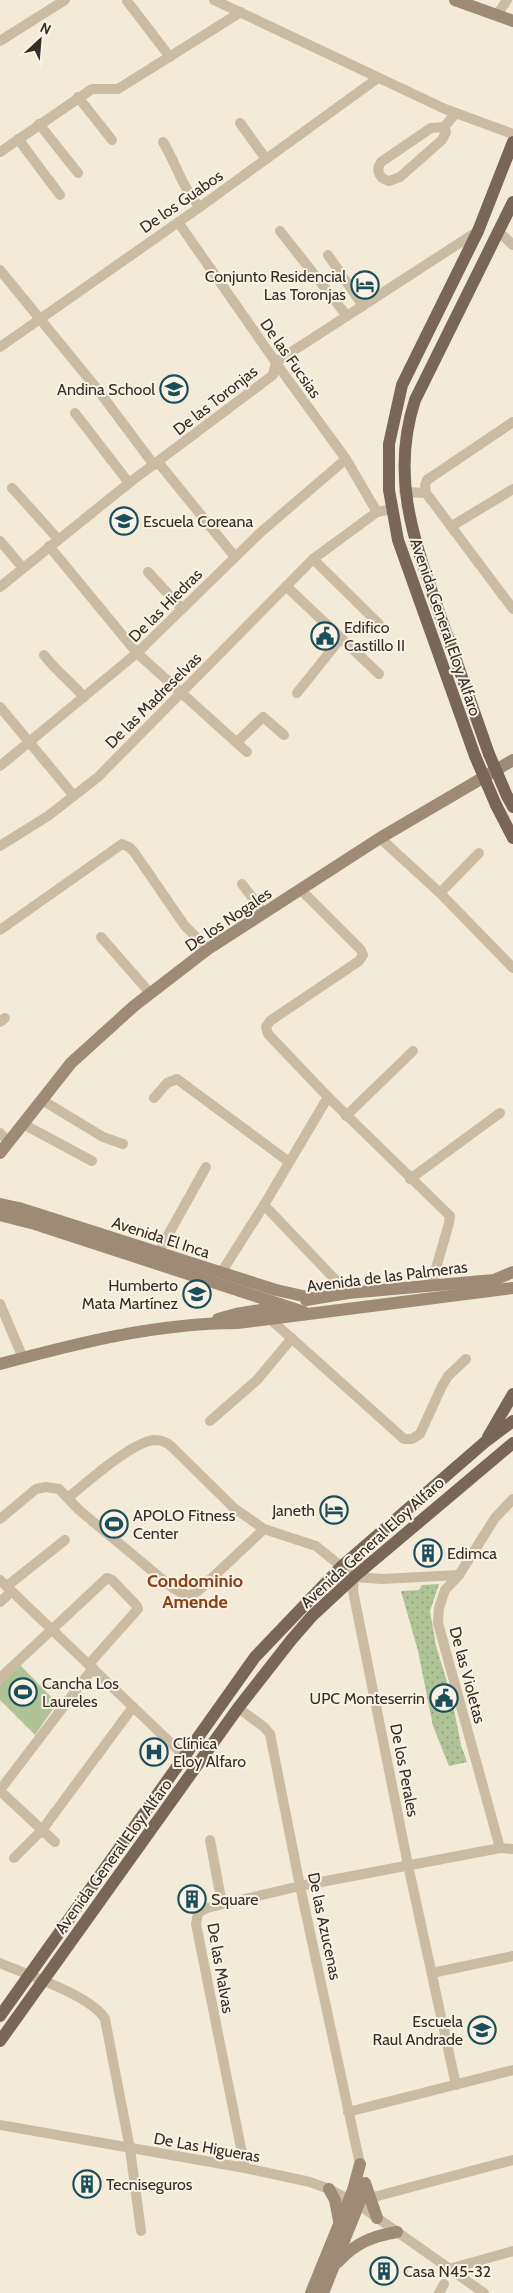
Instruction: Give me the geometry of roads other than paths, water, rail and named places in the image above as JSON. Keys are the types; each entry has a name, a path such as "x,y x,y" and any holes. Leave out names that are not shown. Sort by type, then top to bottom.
{"main road":[{"name":"Avenida General Eloy Alfaro","path":"513,142 508,173 402,385 389,444 389,490 402,556 474,756 513,838"},
{"name":"Avenida General Eloy Alfaro","path":"510,802 489,754 413,536 404,492 404,462 408,424 415,400 513,202"},
{"path":"485,1442 513,1394"},
{"name":"Avenida General Eloy Alfaro","path":"0,2016 256,1657 342,1566 485,1442 513,1421"},
{"name":"Avenida General Eloy Alfaro","path":"0,2041 238,1708 312,1616 354,1577 513,1443"}],"street":[{"path":"0,42 65,0"},
{"path":"214,0 456,113 513,134"},
{"path":"454,0 513,21"},
{"path":"497,15 507,0"},
{"path":"127,1 170,56"},
{"path":"0,152 78,97 96,88 118,89 241,12"},
{"name":"De los Guabos","path":"0,348 38,319 200,207 378,78"},
{"path":"78,97 112,140"},
{"path":"444,127 446,132 442,140 400,176 389,181 383,180 378,168 381,162 431,128 444,127 456,113"},
{"path":"240,123 266,159"},
{"path":"39,124 78,173"},
{"path":"18,139 60,195"},
{"path":"163,142 176,163 187,191 200,207"},
{"name":"De las Fucsias","path":"178,222 346,459 378,512"},
{"name":"De las Toronjas","path":"0,586 129,483 273,375 276,362 478,231"},
{"path":"280,232 348,316"},
{"path":"499,232 513,245"},
{"path":"328,255 363,306"},
{"path":"0,270 156,464 235,557"},
{"path":"75,413 129,483"},
{"path":"513,422 427,480 425,485 426,493 513,609"},
{"name":"De las Hiedras","path":"0,766 137,653 261,532 346,459"},
{"path":"12,488 58,539"},
{"path":"452,526 513,488"},
{"path":"404,492 426,493"},
{"path":"378,512 392,509"},
{"name":"De las Madreselvas","path":"0,846 48,816 98,777 313,559 378,512"},
{"path":"0,541 23,568"},
{"path":"49,546 137,653 247,752"},
{"path":"313,559 379,624"},
{"path":"148,572 182,609"},
{"path":"286,586 379,674"},
{"path":"297,693 341,638"},
{"path":"44,655 56,670 67,678 84,697"},
{"path":"0,707 74,796"},
{"path":"237,742 264,717 284,735"},
{"name":"De los Nogales","path":"0,1153 5,1138 23,1124 83,1050 150,993 208,949 380,838 513,760"},
{"path":"380,838 440,893 513,968"},
{"path":"0,930 117,846 126,845 134,852 185,926 208,949"},
{"path":"440,893 479,853"},
{"path":"242,884 264,913"},
{"path":"301,890 361,950 363,955 359,961 270,1021 266,1027 268,1034 346,1116 450,1216 431,1286"},
{"path":"101,937 150,993"},
{"path":"346,1116 413,1052"},
{"path":"154,1098 167,1083 177,1079 289,1162"},
{"path":"221,1273 328,1097"},
{"path":"42,1100 104,1137 123,1144"},
{"path":"410,1179 500,1113"},
{"path":"23,1124 92,1161"},
{"path":"158,1253 206,1167"},
{"name":"Avenida El Inca","path":"0,1204 19,1208 276,1290 312,1298"},
{"path":"264,1205 348,1293"},
{"name":"Avenida El Inca","path":"0,1215 35,1224 236,1288 289,1311 307,1313"},
{"name":"Avenida de las Palmeras","path":"0,1364 70,1345 136,1332 205,1323 238,1323 270,1319 312,1298 494,1280 513,1272"},
{"path":"236,1288 241,1302 236,1314"},
{"name":"Avenida de las Palmeras","path":"307,1313 513,1288"},
{"path":"0,1304 23,1358"},
{"path":"210,1421 257,1380 290,1337 287,1322 289,1311"},
{"name":"Avenida de las Palmeras","path":"205,1323 236,1314 289,1311"},
{"path":"270,1319 404,1439 412,1439 420,1434 448,1376 466,1359"},
{"path":"69,1497 128,1452 150,1441 163,1441 172,1447 224,1500 264,1529 312,1544 354,1577 382,1579 459,1575"},
{"path":"0,1519 34,1491 42,1487 59,1489 88,1517 174,1589 188,1596 198,1591 264,1529"},
{"name":"De las Violetas","path":"500,1848 438,1623 439,1608 445,1590 459,1575 495,1518 513,1499"},
{"path":"0,1602 6,1586 65,1540"},
{"name":"De los Perales","path":"354,1577 353,1591 408,1865 456,2085"},
{"path":"0,1678 107,1578 112,1580 137,1606 137,1612 91,1666 1,1794 55,1842"},
{"path":"6,1586 196,1767"},
{"path":"14,1858 42,1830 133,1707"},
{"name":"De las Azucenas","path":"238,1708 264,1727 270,1734 300,1886 360,2164 361,2197 377,2218"},
{"path":"210,1840 222,1904"},
{"name":"De las Malvas","path":"245,2168 196,1924 198,1913 207,1908 222,1904 300,1886 500,1848 513,1849"},
{"path":"432,1973 513,1956"},
{"path":"0,1963 94,2006 105,2019 130,2149 141,2232"},
{"path":"348,2112 513,2070"},
{"name":"De Las Higueras","path":"0,2125 291,2177 361,2197"},
{"path":"311,2293 339,2221 361,2197 513,2160"},
{"path":"323,2293 361,2197 360,2164"},
{"path":"329,2189 337,2205 339,2221"},
{"path":"377,2218 484,2293"},
{"path":"333,2267 347,2252 362,2242 378,2235 397,2232"},
{"path":"449,2269 513,2251"}],"place":[{"name":"Conjunto Residencial Las Toronjas","path":"365,285"},
{"name":"Andina School","path":"174,389"},
{"name":"Escuela Coreana","path":"124,521"},
{"name":"Edifico Castillo II","path":"325,636"},
{"name":"Humberto Mata Martínez","path":"197,1294"},
{"name":"Janeth","path":"334,1510"},
{"name":"APOLO Fitness Center","path":"114,1524"},
{"name":"Edimca","path":"428,1553"},
{"name":"Cancha Los Laureles","path":"23,1692"},
{"name":"UPC Monteserrin","path":"444,1698"},
{"name":"Clínica Eloy Alfaro","path":"154,1752"},
{"name":"Square","path":"192,1899"},
{"name":"Escuela Raul Andrade","path":"482,2030"},
{"name":"Tecniseguros","path":"87,2184"},
{"name":"Casa N45-32","path":"384,2271"}],"district":[{"name":"Condominio Amende","path":"195,1591"}]}
